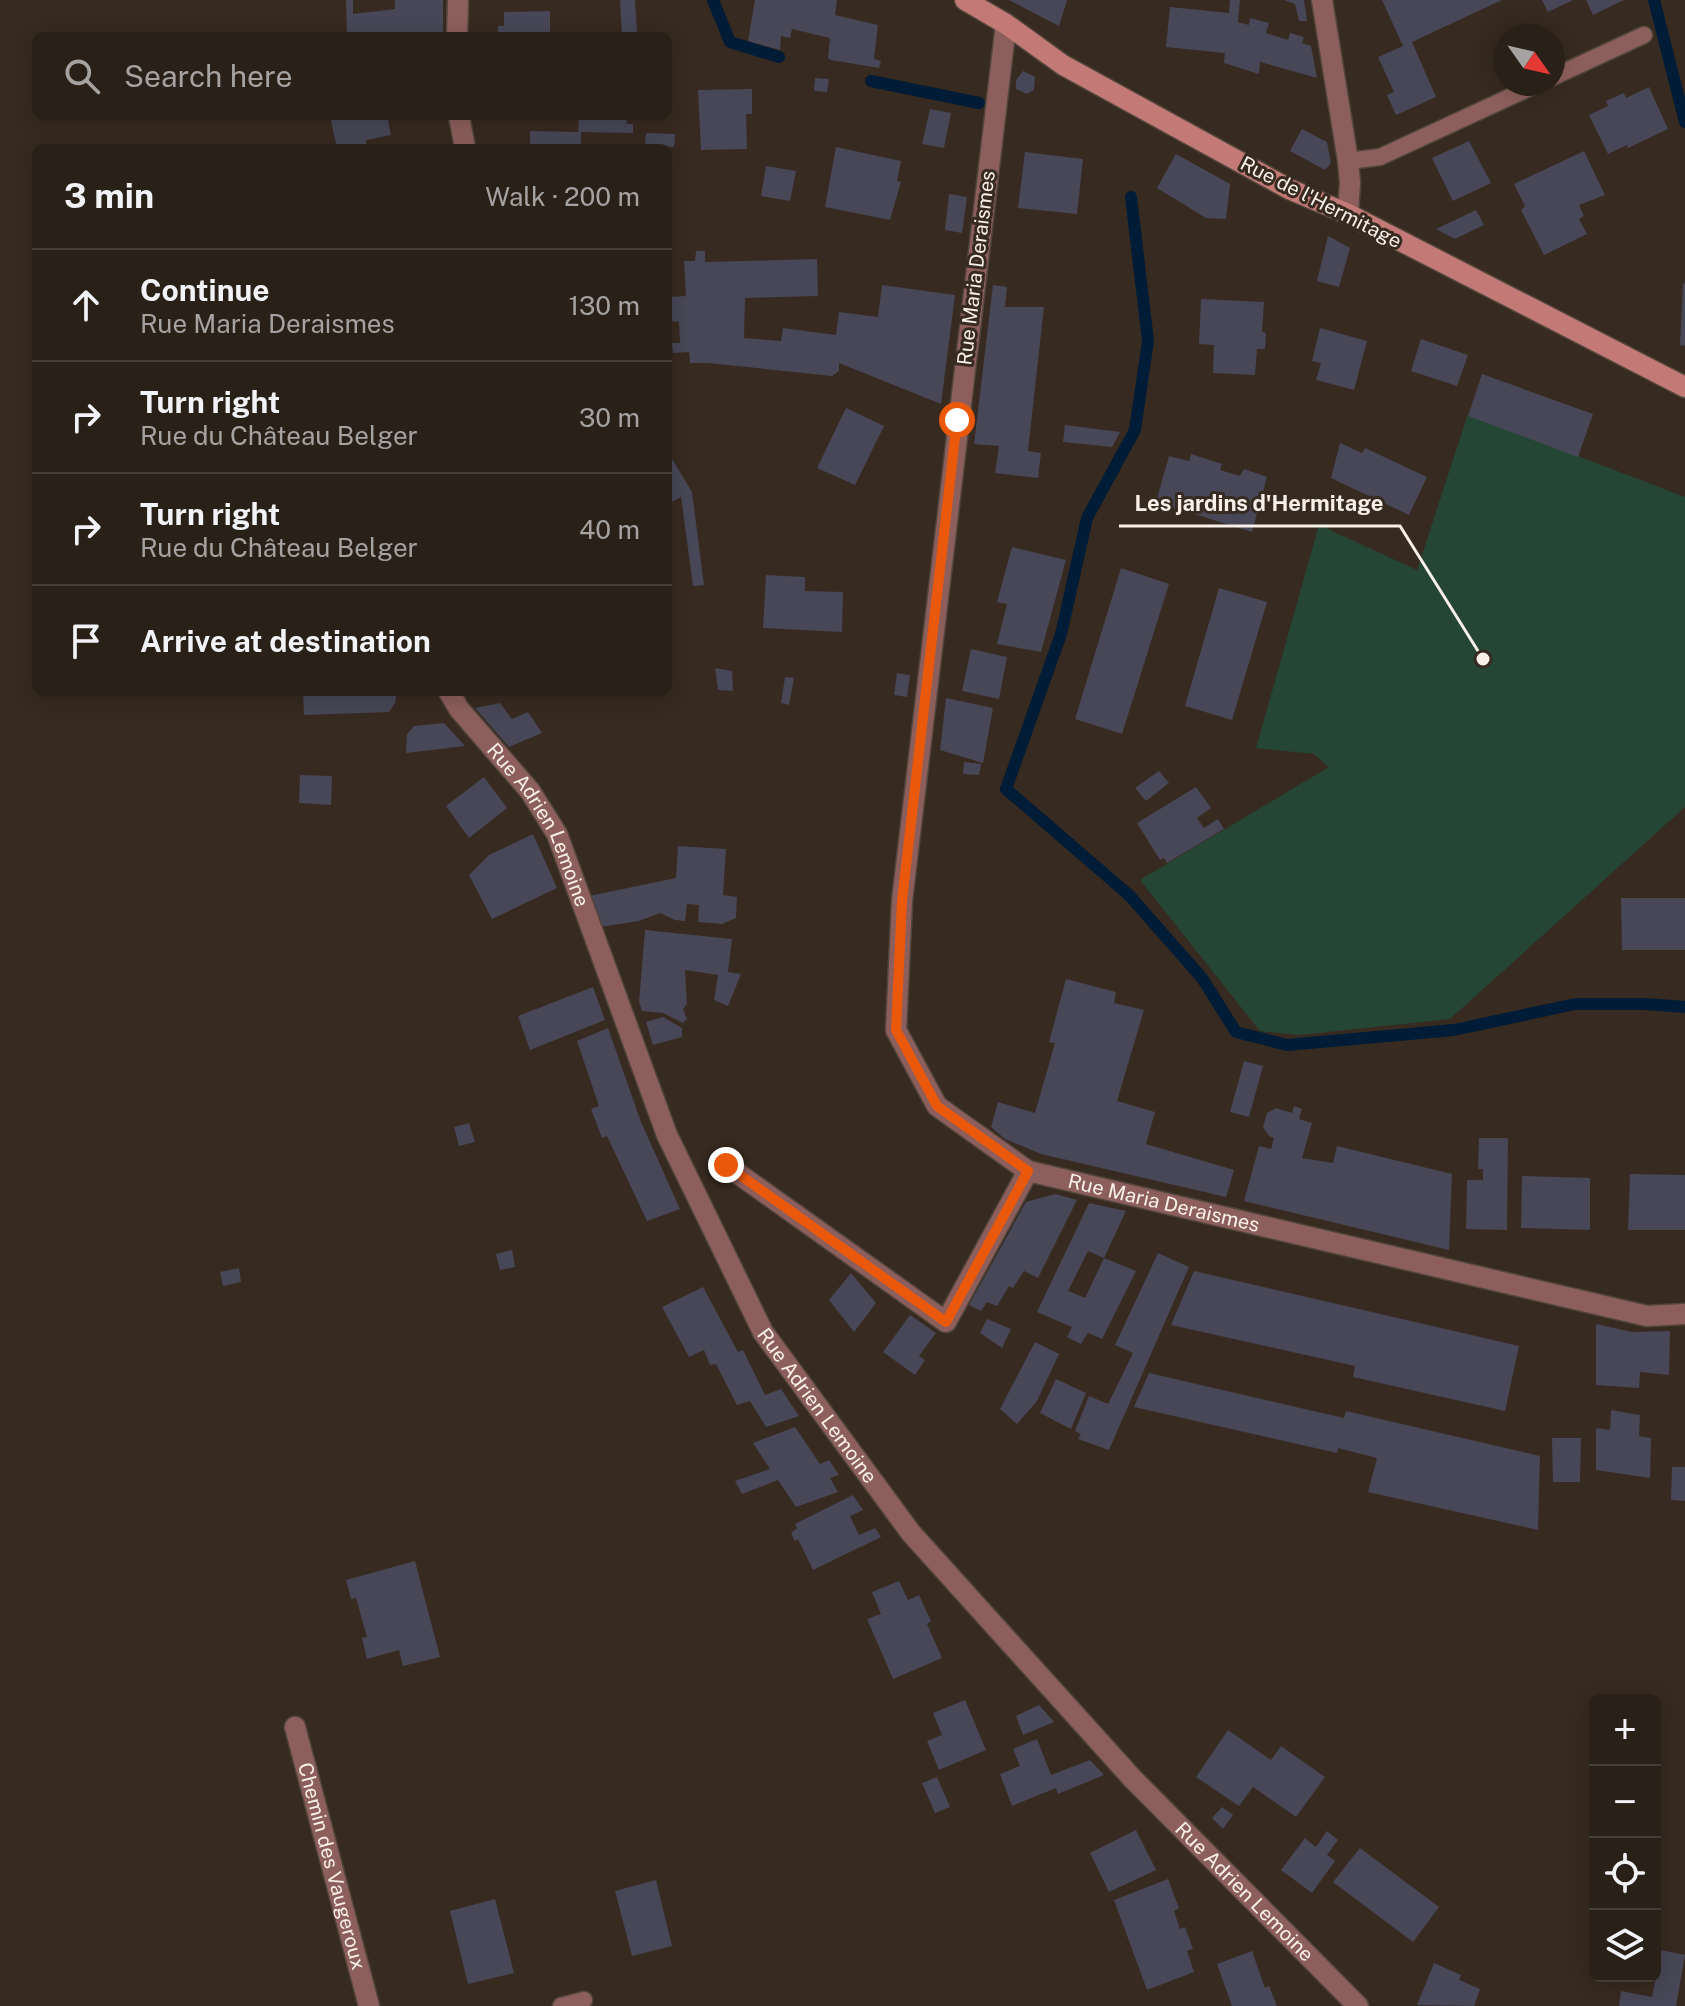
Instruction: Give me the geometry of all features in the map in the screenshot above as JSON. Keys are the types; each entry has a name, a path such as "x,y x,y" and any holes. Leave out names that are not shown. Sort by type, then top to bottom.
{"main road":[{"name":"Rue de l'Hermitage","path":"965,0 1076,72 1289,189 1348,214 1685,387"}],"street":[{"path":"457,32 458,0"},
{"path":"1322,0 1348,161 1348,214"},
{"name":"Rue Maria Deraismes","path":"1006,24 902,901 896,1030 937,1106 1028,1171 1647,1316 1685,1314"},
{"path":"460,120 464,144"},
{"name":"Rue Adrien Lemoine","path":"451,696 530,791 557,834 667,1135 763,1332 911,1533 1132,1778 1358,2006"},
{"path":"726,1165 946,1322 1028,1171"},
{"name":"Chemin des Vaugeroux","path":"295,1727 369,2006"}],"lane":[{"path":"1565,71 1644,35"},
{"path":"1348,161 1380,157 1512,96"},
{"path":"561,2006 584,2000"}],"green space":[{"path":"1468,414 1685,497 1685,807 1450,1019 1299,1035 1260,1031 1140,880 1329,767 1314,754 1256,748 1319,525 1417,570"}],"building":[{"path":"346,0 353,0 353,14 395,9 395,0 443,0 443,32 347,32"},
{"path":"620,0 635,0 637,32 622,32"},
{"path":"755,0 837,0 835,15 878,25 874,59 881,61 879,68 831,60 828,58 830,38 792,29 790,38 781,36 780,50 748,41"},
{"path":"1009,0 1067,0 1059,26"},
{"path":"1230,0 1240,0 1238,22 1249,25 1250,18 1269,23 1266,33 1288,40 1290,33 1304,37 1302,43 1311,46 1317,78 1260,62 1259,74 1224,63 1225,53 1166,47 1170,7 1229,13"},
{"path":"1284,0 1304,0 1307,21 1299,21 1295,4"},
{"path":"1382,0 1502,0 1412,42 1436,97 1396,115 1387,95 1394,92 1378,57 1403,46"},
{"path":"1542,0 1573,0 1548,12"},
{"path":"1586,0 1624,0 1593,15"},
{"path":"550,11 550,32 498,32 498,26 504,26 504,12"},
{"path":"1023,71 1035,77 1034,90 1027,94 1016,89 1016,80"},
{"path":"815,78 829,79 827,92 814,91"},
{"path":"1649,87 1668,129 1608,154 1589,115 1608,106 1606,101 1624,93 1626,98"},
{"path":"752,89 752,114 746,114 747,149 701,150 698,90"},
{"path":"930,109 951,113 944,148 922,144"},
{"path":"331,120 388,120 391,135 366,140 366,144 336,144"},
{"path":"579,120 626,120 627,124 633,124 633,133 578,132"},
{"path":"1302,129 1327,142 1331,163 1325,170 1290,151"},
{"path":"530,131 581,132 581,144 530,144"},
{"path":"646,133 675,134 674,147 672,144 645,144"},
{"path":"1469,141 1491,183 1453,201 1432,158"},
{"path":"836,147 901,161 897,181 901,182 890,220 825,207"},
{"path":"1584,151 1605,195 1579,205 1584,216 1579,219 1587,234 1544,255 1521,210 1525,206 1514,184"},
{"path":"1025,152 1083,159 1077,214 1018,208"},
{"path":"1176,154 1230,184 1226,219 1206,218 1157,188"},
{"path":"766,166 796,171 790,201 761,196"},
{"path":"949,194 967,197 962,233 945,230"},
{"path":"1476,210 1484,225 1455,239 1436,229"},
{"path":"1328,236 1350,248 1339,287 1317,281"},
{"path":"696,251 705,251 705,262 817,259 818,296 745,298 744,338 781,341 783,328 836,335 839,312 878,317 882,285 955,295 941,404 839,363 839,371 832,376 690,363 689,352 673,353 672,343 680,343 679,322 672,321 672,297 686,296 684,261 695,261"},
{"path":"1685,284 1685,346 1680,345"},
{"path":"993,285 1007,287 1005,307 1044,307 1028,451 1041,453 1038,478 995,473 999,446 974,444"},
{"path":"1201,299 1264,302 1262,332 1266,333 1265,349 1257,349 1255,375 1213,373 1214,345 1199,344"},
{"path":"1320,328 1367,341 1354,390 1316,380 1321,363 1312,361"},
{"path":"1421,339 1468,355 1457,386 1411,371"},
{"path":"1482,374 1593,414 1578,457 1468,416"},
{"path":"846,408 884,426 855,485 817,468"},
{"path":"1065,425 1120,432 1112,447 1063,442"},
{"path":"1340,443 1362,453 1365,448 1427,477 1409,515 1331,478"},
{"path":"1191,454 1222,464 1220,470 1240,476 1244,469 1267,477 1252,532 1156,502 1169,456 1189,461"},
{"path":"672,459 692,492 704,585 693,586 681,497 672,502"},
{"path":"1012,547 1066,560 1041,652 997,644 1007,604 997,602"},
{"path":"1121,568 1169,584 1122,734 1075,719"},
{"path":"766,575 805,577 805,591 843,592 842,632 763,628"},
{"path":"1219,588 1267,602 1232,720 1185,706"},
{"path":"971,649 1007,657 999,699 962,691"},
{"path":"715,668 732,671 733,691 718,690"},
{"path":"897,673 910,675 907,697 894,695"},
{"path":"785,677 794,678 789,705 781,703"},
{"path":"303,696 396,696 389,712 304,715"},
{"path":"946,698 993,708 983,763 940,750"},
{"path":"500,703 512,719 528,712 542,733 509,747 475,708"},
{"path":"444,723 465,746 406,753 407,734 414,726"},
{"path":"964,762 981,764 979,775 963,774"},
{"path":"1159,771 1169,783 1146,801 1135,788"},
{"path":"300,775 332,776 331,805 299,803"},
{"path":"484,777 507,808 469,838 446,806"},
{"path":"1196,787 1211,808 1197,818 1204,828 1218,819 1224,829 1167,863 1164,858 1160,860 1137,823"},
{"path":"533,834 557,888 492,919 469,875 489,855"},
{"path":"678,846 726,849 723,895 737,897 736,918 722,924 698,922 699,905 687,904 685,921 660,913 639,921 600,927 589,896 676,878"},
{"path":"1621,898 1685,898 1685,950 1622,950"},
{"path":"645,930 732,939 728,972 741,974 728,1006 714,1000 718,975 685,970 687,1004 683,1009 687,1019 683,1023 663,1013 642,1011 639,1002"},
{"path":"1066,979 1116,992 1114,1003 1144,1010 1117,1101 1155,1112 1146,1144 1234,1170 1226,1197 1041,1154 1005,1139 991,1127 998,1102 1035,1113 1055,1043 1049,1042"},
{"path":"593,987 605,1020 530,1050 518,1016"},
{"path":"663,1017 682,1028 682,1037 653,1045 646,1022"},
{"path":"608,1028 641,1122 680,1209 647,1221 607,1136 602,1138 591,1109 599,1106 577,1041"},
{"path":"1244,1061 1263,1066 1249,1117 1230,1112"},
{"path":"1294,1106 1302,1109 1299,1119 1312,1123 1302,1158 1333,1163 1337,1146 1452,1174 1449,1250 1244,1201 1259,1146 1271,1149 1274,1138 1263,1127 1267,1113 1276,1108 1292,1113"},
{"path":"469,1123 475,1142 459,1146 454,1127"},
{"path":"1479,1138 1508,1138 1507,1230 1466,1229 1467,1180 1483,1180 1483,1169 1478,1169"},
{"path":"1630,1174 1685,1175 1685,1230 1628,1230"},
{"path":"1522,1176 1590,1178 1590,1230 1521,1228"},
{"path":"1055,1194 1077,1200 1038,1278 1024,1271 1013,1288 1009,1286 997,1306 987,1302 981,1311 969,1305 1026,1202"},
{"path":"1089,1203 1126,1211 1104,1258 1136,1271 1102,1339 1088,1333 1081,1344 1067,1337 1072,1327 1037,1312","holes":["1088,1251 1104,1258 1085,1298 1068,1291"]},
{"path":"512,1250 515,1267 500,1270 496,1254"},
{"path":"1158,1253 1189,1267 1109,1450 1078,1439 1081,1434 1075,1431 1089,1396 1108,1404 1133,1353 1115,1345"},
{"path":"239,1268 241,1282 223,1286 220,1272"},
{"path":"1194,1271 1519,1346 1505,1411 1353,1377 1355,1366 1171,1325"},
{"path":"851,1273 876,1303 854,1332 829,1300"},
{"path":"703,1287 738,1352 743,1350 765,1395 781,1389 799,1416 766,1427 750,1401 737,1405 716,1364 710,1365 704,1350 689,1357 662,1307"},
{"path":"910,1315 936,1333 919,1356 925,1360 915,1375 883,1352"},
{"path":"987,1319 1011,1329 1002,1348 980,1333"},
{"path":"1596,1324 1632,1332 1670,1331 1669,1375 1640,1372 1639,1388 1596,1385"},
{"path":"1035,1342 1059,1354 1037,1401 1017,1424 1000,1409"},
{"path":"1149,1373 1344,1418 1346,1411 1540,1456 1538,1530 1368,1492 1377,1458 1338,1448 1337,1453 1134,1407"},
{"path":"1056,1379 1086,1393 1071,1429 1040,1413"},
{"path":"1611,1410 1640,1415 1639,1436 1651,1438 1650,1478 1596,1470 1596,1428 1610,1430"},
{"path":"795,1427 820,1464 829,1460 839,1475 830,1478 838,1492 796,1507 778,1480 742,1494 735,1481 770,1469 753,1443"},
{"path":"1552,1438 1581,1438 1580,1482 1553,1482"},
{"path":"1672,1467 1685,1467 1685,1501 1671,1500"},
{"path":"853,1495 863,1510 850,1516 859,1535 875,1528 881,1537 813,1570 798,1539 795,1541 791,1533 797,1528 795,1524"},
{"path":"415,1561 440,1657 403,1666 399,1650 367,1659 362,1638 367,1637 356,1598 351,1599 346,1580"},
{"path":"899,1581 908,1600 919,1595 931,1621 927,1624 942,1658 893,1679 867,1619 881,1614 872,1592"},
{"path":"965,1700 986,1750 939,1770 927,1741 942,1735 933,1713"},
{"path":"1039,1705 1054,1722 1023,1735 1016,1716"},
{"path":"1228,1730 1271,1760 1281,1746 1325,1777 1296,1817 1253,1787 1239,1806 1196,1777"},
{"path":"1037,1739 1051,1775 1090,1760 1104,1775 1058,1794 1056,1788 1012,1806 1000,1774 1020,1766 1013,1749"},
{"path":"937,1777 950,1807 935,1813 922,1783"},
{"path":"1222,1807 1233,1815 1223,1829 1212,1818"},
{"path":"1136,1830 1156,1870 1109,1892 1090,1853"},
{"path":"1327,1831 1338,1840 1327,1855 1335,1861 1312,1893 1281,1870 1305,1838 1316,1847"},
{"path":"1360,1848 1439,1907 1413,1942 1333,1882"},
{"path":"1168,1879 1179,1908 1174,1911 1180,1929 1185,1927 1193,1949 1187,1951 1194,1972 1147,1990 1114,1900"},
{"path":"656,1880 672,1946 632,1956 615,1891"},
{"path":"495,1899 514,1973 468,1984 450,1911"},
{"path":"1661,1950 1685,1955 1676,2006 1619,2006 1621,1991 1652,1997 1655,1982 1661,1982"},
{"path":"1252,1951 1265,1988 1269,1986 1277,2006 1232,2006 1217,1964"},
{"path":"1434,1963 1461,1975 1459,1980 1480,1989 1474,2006 1417,2005"}],"waterway":[{"path":"713,0 730,42 779,57"},
{"path":"1654,0 1685,122"},
{"path":"871,81 979,103"},
{"path":"1131,197 1148,341 1135,430 1087,518 1061,634 1006,789 1129,895 1202,978 1236,1032 1287,1045 1454,1030 1575,1004 1685,1007"}],"place":[{"name":"Les jardins d'Hermitage","path":"1483,659"}],"route":[{"path":"726,1165 946,1322 1028,1171 937,1106 896,1030 902,901 957,420"}]}
